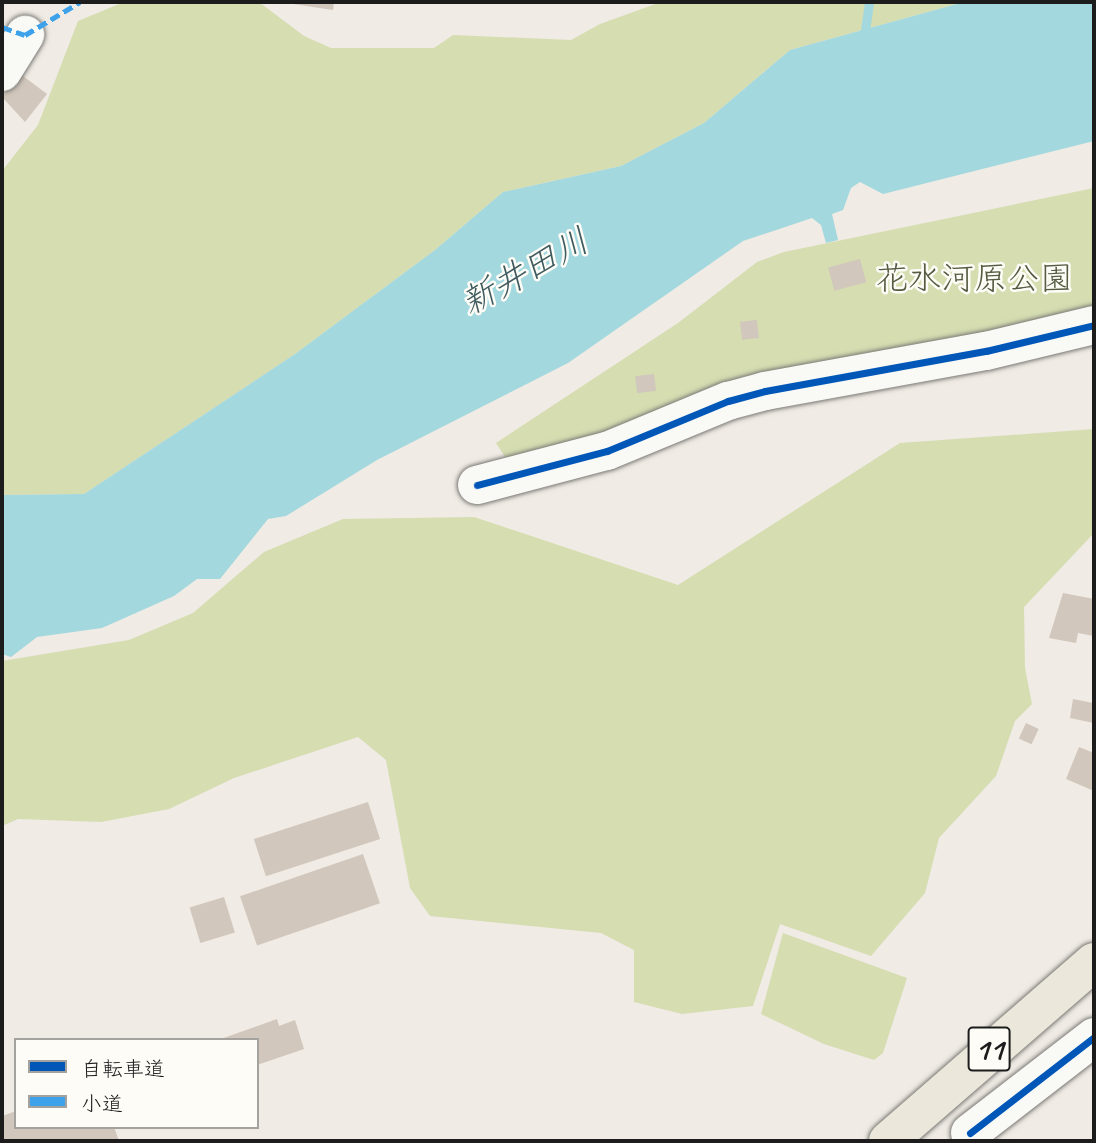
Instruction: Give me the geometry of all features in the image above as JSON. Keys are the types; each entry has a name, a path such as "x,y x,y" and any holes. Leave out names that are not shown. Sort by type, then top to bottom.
{"main road":[{"name":"11","path":"888,1141 1094,962"}],"street":[{"path":"2,72 25,35"},
{"path":"477,485 607,451 728,401 765,391 986,351 1094,326"},
{"path":"970,1133 1094,1037"}],"green space":[{"path":"124,2 259,2 304,36 331,48 434,48 453,35 571,40 600,24 661,2 964,2 790,50 704,123 621,166 503,192 435,250 295,354 84,494 2,495 2,171 38,125 78,21"},
{"name":"花水河原公園","path":"1094,188 1094,316 514,471 496,443 678,323 757,262 784,252"},
{"path":"1094,429 1094,533 1024,607 1025,668 1032,704 1015,721 996,776 939,838 925,893 871,956 780,924 753,1006 682,1014 634,1002 634,950 601,933 430,916 410,888 386,760 358,737 234,778 169,809 101,822 18,819 2,826 2,661 129,640 193,613 264,552 343,519 474,517 678,585 900,443"},
{"path":"783,933 907,978 883,1053 874,1060 824,1044 761,1014"}],"water":[{"name":"新井田川","path":"964,2 1094,2 1094,141 883,194 860,182 851,188 843,210 832,214 838,240 826,243 821,225 812,218 743,241 568,363 377,460 286,516 268,519 220,579 197,579 174,596 102,628 37,637 11,657 2,654 2,495 84,494 295,354 435,250 503,192 621,166 704,123 790,50"}],"building":[{"path":"280,2 334,2 333,10"},
{"path":"19,73 47,94 25,122 2,97"},
{"path":"860,259 866,282 834,291 828,268"},
{"path":"757,320 759,338 742,340 740,322"},
{"path":"654,374 656,391 637,393 635,376"},
{"path":"1063,593 1094,599 1094,636 1078,633 1076,643 1049,638"},
{"path":"1073,699 1093,703 1094,723 1070,718"},
{"path":"1026,723 1039,729 1032,744 1019,738"},
{"path":"1079,747 1094,753 1094,791 1066,779"},
{"path":"368,802 380,839 266,876 254,839"},
{"path":"363,854 380,903 257,945 240,896"},
{"path":"224,897 235,932 200,943 190,908"},
{"path":"277,1019 279,1026 295,1020 304,1049 259,1064 259,1038 224,1038"},
{"path":"14,1112 14,1129 115,1129 119,1141 2,1141 2,1116"}],"waterway":[{"path":"864,38 869,2"}],"marked path":[{"path":"2,27 25,35 80,2"}],"cycle path":[{"path":"477,485 607,451 728,401 765,391 986,351 1094,325"},
{"path":"970,1133 1094,1037"}]}
